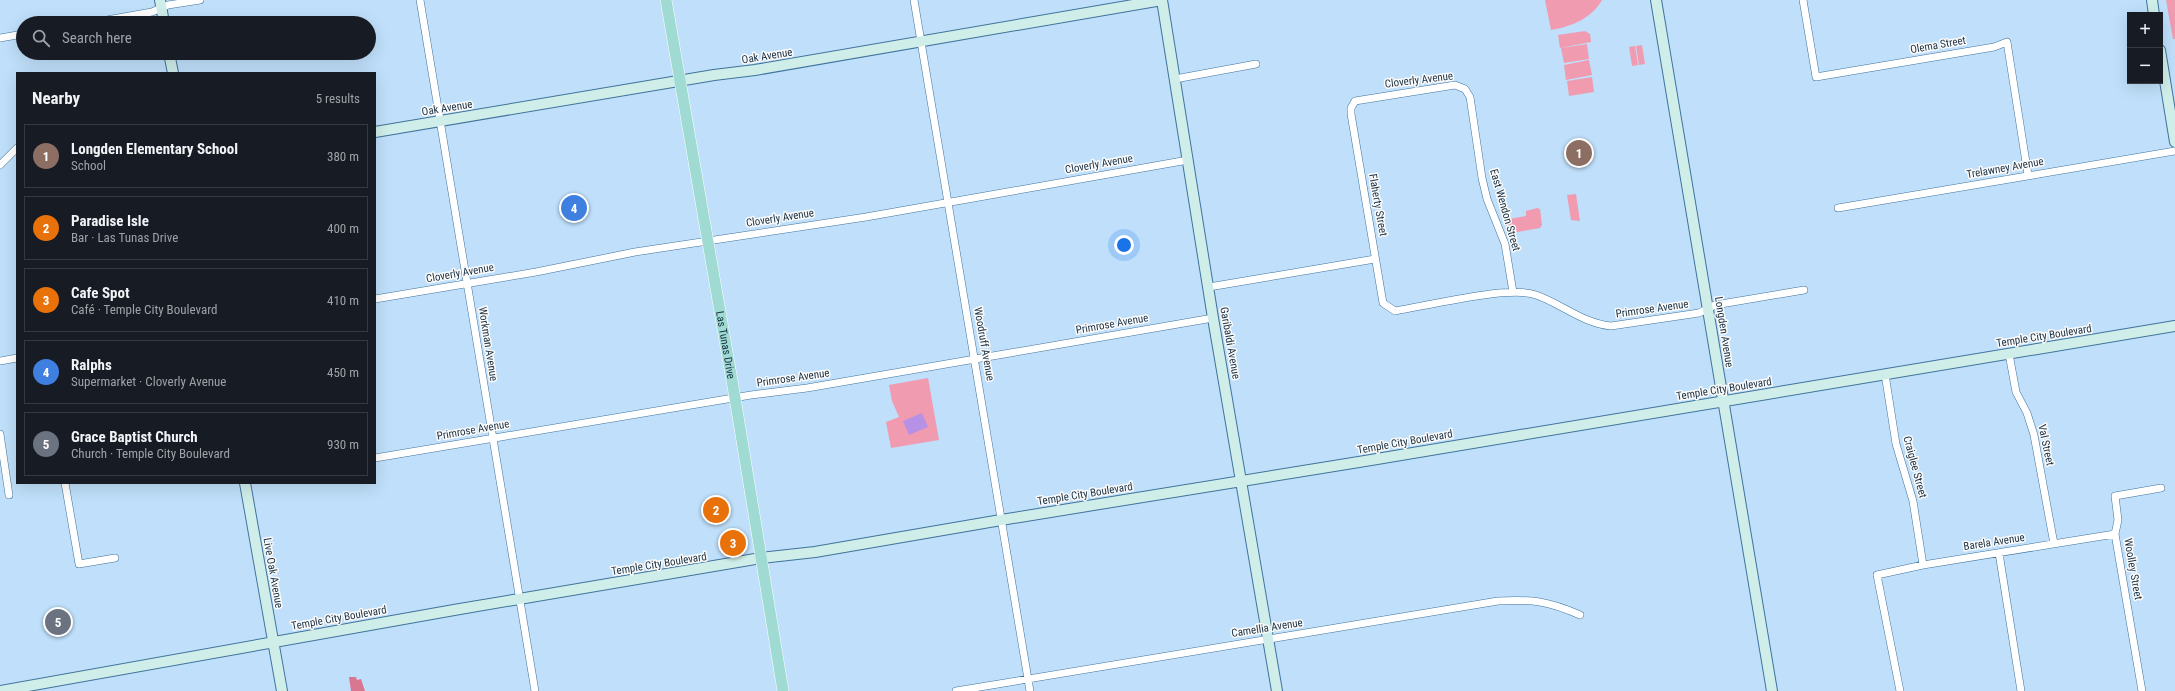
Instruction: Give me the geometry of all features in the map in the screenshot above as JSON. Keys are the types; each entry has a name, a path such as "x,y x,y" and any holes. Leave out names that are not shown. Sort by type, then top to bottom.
{"main road":[{"name":"Las Tunas Drive","path":"666,0 735,398 783,691"}],"street":[{"path":"129,16 152,12 161,4 200,0"},
{"name":"Workman Avenue","path":"420,0 535,691"},
{"name":"Woodruff Avenue","path":"914,0 1030,691"},
{"name":"Oak Avenue","path":"376,132 680,81 762,69 921,40 1162,0"},
{"name":"Garibaldi Avenue","path":"1162,0 1176,79 1213,318 1277,691"},
{"name":"Longden Avenue","path":"1656,0 1772,691"},
{"name":"Olema Street","path":"1803,0 1816,77 1994,47 2007,42 2028,175"},
{"path":"2152,0 2154,12"},
{"path":"161,4 163,16"},
{"path":"0,38 16,35"},
{"path":"170,60 173,72"},
{"path":"1176,79 1256,64"},
{"path":"2163,68 2175,142"},
{"name":"Cloverly Avenue","path":"1353,103 1359,99 1455,85 1465,89"},
{"name":"East Wendon Street","path":"1465,89 1470,97 1482,178 1487,199 1505,244 1513,292"},
{"name":"Flaherty Street","path":"1353,103 1351,114 1383,303 1389,309"},
{"path":"0,165 16,149"},
{"name":"Trelawney Avenue","path":"1838,208 2175,151"},
{"name":"Cloverly Avenue","path":"376,299 708,241 866,217 948,201 1188,160"},
{"path":"1209,287 1376,258"},
{"name":"Primrose Avenue","path":"1389,309 1395,311 1513,292 1536,295 1581,318 1597,324 1611,326 1699,313 1715,304 1804,290"},
{"name":"Primrose Avenue","path":"376,458 735,398 807,388 1213,318"},
{"name":"Temple City Boulevard","path":"0,691 272,642 761,558 815,552 2175,326"},
{"name":"Val Street","path":"2009,354 2016,392 2027,413 2034,435 2054,544"},
{"path":"0,361 16,358"},
{"name":"Craiglee Street","path":"1885,374 1896,444 1913,501 1923,565"},
{"path":"0,434 9,495"},
{"path":"65,484 79,564 115,558"},
{"name":"Live Oak Avenue","path":"245,484 272,642 282,691"},
{"name":"Woolley Street","path":"2142,691 2116,534 2118,520 2116,496 2161,488"},
{"name":"Barela Avenue","path":"1900,691 1877,575 1923,565 2116,534"},
{"path":"1999,553 2021,691"},
{"name":"Camellia Avenue","path":"956,691 1498,601 1544,601 1580,615"}],"shaded area":[{"path":"1545,0 1602,0 1587,17 1566,27 1551,30"},
{"path":"2166,0 2175,0 2175,39 2173,39"},
{"path":"1585,31 1590,34 1591,42 1560,48 1558,35"},
{"path":"1587,44 1589,59 1564,63 1561,48"},
{"path":"1642,45 1645,64 1639,65 1636,46"},
{"path":"1635,46 1638,65 1632,66 1629,47"},
{"path":"1589,60 1592,75 1566,80 1564,65"},
{"path":"1592,77 1594,92 1569,96 1567,81"},
{"path":"1576,194 1580,221 1571,220 1567,195"},
{"path":"1537,208 1540,209 1542,225 1540,228 1512,233 1508,224 1509,219 1526,216 1526,211"},
{"path":"928,378 939,440 891,448 886,422 899,417 892,401 889,385"},
{"path":"922,413 928,427 909,435 903,421"},
{"path":"349,677 356,677 357,680 361,679 365,691 351,691"}],"place":[{"name":"Longden Elementary School","path":"1579,153"},
{"name":"Ralphs","path":"574,208"},
{"name":"Paradise Isle","path":"716,510"},
{"name":"Cafe Spot","path":"733,543"},
{"name":"Grace Baptist Church","path":"58,622"}]}
